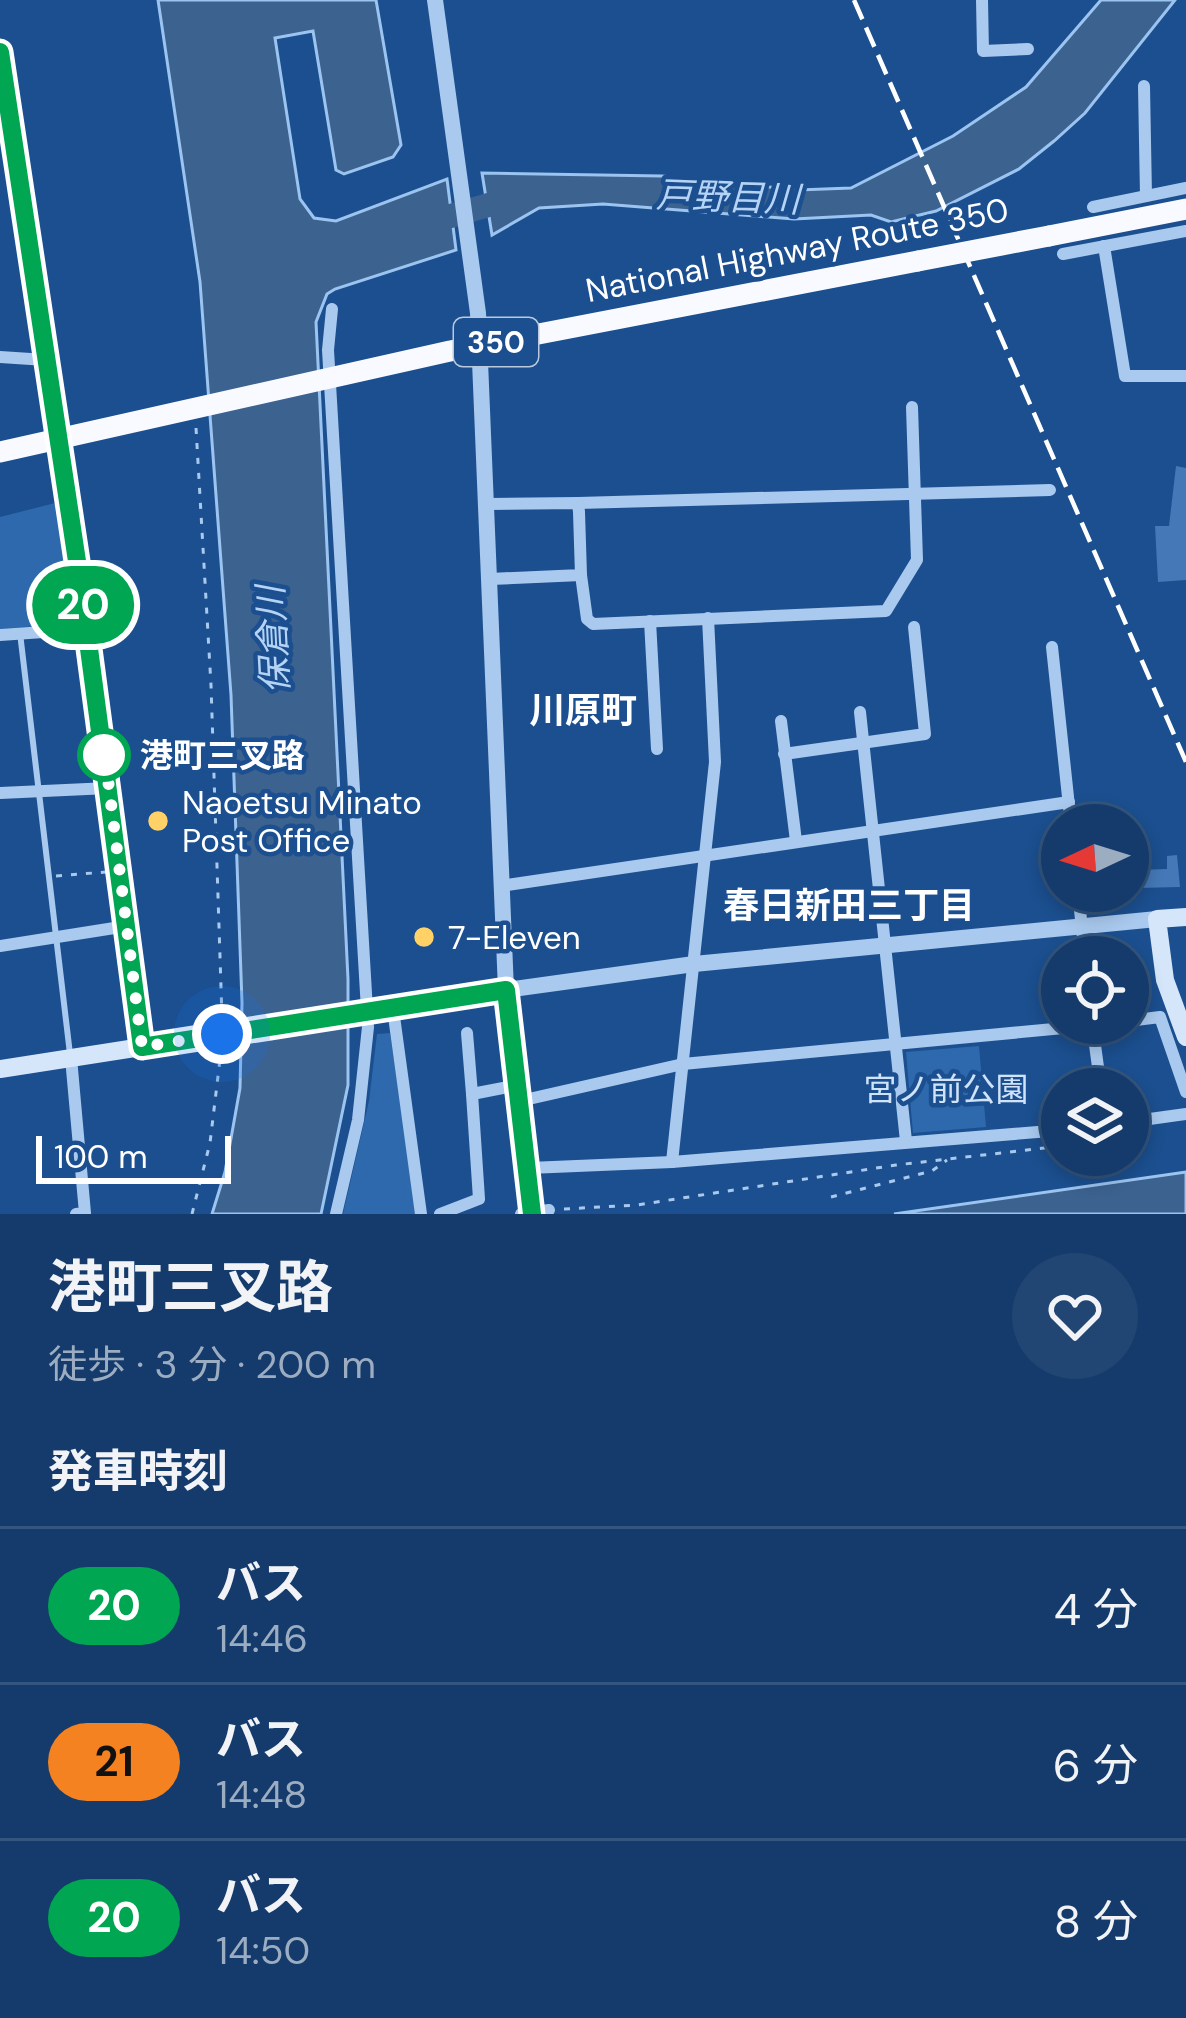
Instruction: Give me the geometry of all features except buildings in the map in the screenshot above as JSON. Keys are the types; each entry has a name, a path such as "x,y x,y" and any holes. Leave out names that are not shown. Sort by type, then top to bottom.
{"highway":[{"name":"National Highway Route 350","path":"0,452 480,345 1186,209"}],"main road":[{"path":"0,51 87,628 142,1047"},
{"path":"1186,917 1157,920 1165,980 1186,1037"},
{"path":"0,1069 506,990 534,1212"}],"street":[{"path":"435,0 480,345 506,990 694,964 1157,920"},
{"path":"982,0 983,51 1028,49"},
{"path":"1144,86 1146,196"},
{"path":"1093,206 1186,188"},
{"path":"1063,254 1186,233"},
{"path":"1105,247 1125,376 1186,376"},
{"path":"332,309 327,379 358,823 360,1014 366,1050 358,1120 336,1214"},
{"path":"0,357 46,360"},
{"path":"578,503 586,619 593,625 886,610 917,560 912,407"},
{"path":"487,504 1050,490"},
{"path":"490,579 581,574"},
{"path":"672,1162 715,762 708,618"},
{"path":"650,621 657,749"},
{"path":"784,754 925,734 914,627"},
{"path":"0,635 87,628"},
{"path":"500,886 1069,802 1052,647"},
{"path":"860,712 906,1141"},
{"path":"781,721 796,841"},
{"path":"0,793 109,788"},
{"path":"1080,912 1082,936"},
{"path":"0,946 127,926"},
{"path":"393,1009 421,1214"},
{"path":"1149,1019 1160,1017 1186,1091"},
{"path":"472,1094 519,1092 683,1064 1041,1030"},
{"path":"440,1214 479,1199 466,1033"},
{"path":"71,1058 85,1213 76,1214"},
{"path":"1149,1119 1186,1114"},
{"path":"529,1168 672,1162 1041,1131"}],"lane":[{"path":"20,633 71,1058"}],"path":[{"path":"192,1214 228,1034 197,407"},
{"path":"49,877 120,870"},
{"path":"534,1212 638,1205 1041,1148"},
{"path":"831,1197 932,1171 948,1159"}],"green space":[{"path":"59,502 77,623 0,629 0,517"},
{"path":"390,1033 417,1214 343,1214 369,1101 377,1034"},
{"name":"宮ノ前公園","path":"979,1046 986,1127 913,1133 906,1052"}],"water":[{"name":"保倉川","path":"158,0 376,0 401,145 393,157 344,174 336,170 313,31 275,38 300,199 314,218 336,221 447,179 456,250 335,289 327,294 316,322 348,979 348,1085 321,1214 212,1214 240,1088 242,1003 231,695 200,282"},
{"path":"1101,0 1175,0 1085,113 1054,141 1019,169 936,211 891,222 871,215 794,219 603,204 539,208 492,235 482,173 662,176 798,190 851,188 953,136 1026,87"},
{"path":"1186,1172 1186,1214 894,1214"}],"waterway":[{"name":"戸野目川","path":"423,224 516,197"}],"railway":[{"path":"854,0 1186,762"}],"bus line":[{"name":"20","path":"0,52 80,581 142,1047 506,990 532,1214"}],"place":[{"name":"港町三叉路","path":"104,755"},
{"name":"Naoetsu Minato Post Office","path":"158,821"},
{"name":"7-Eleven","path":"424,937"}],"district":[{"name":"川原町","path":"583,710"},
{"name":"春日新田三丁目","path":"849,905"}],"route":[{"path":"104,755 104,748 142,1047 222,1034"}]}
